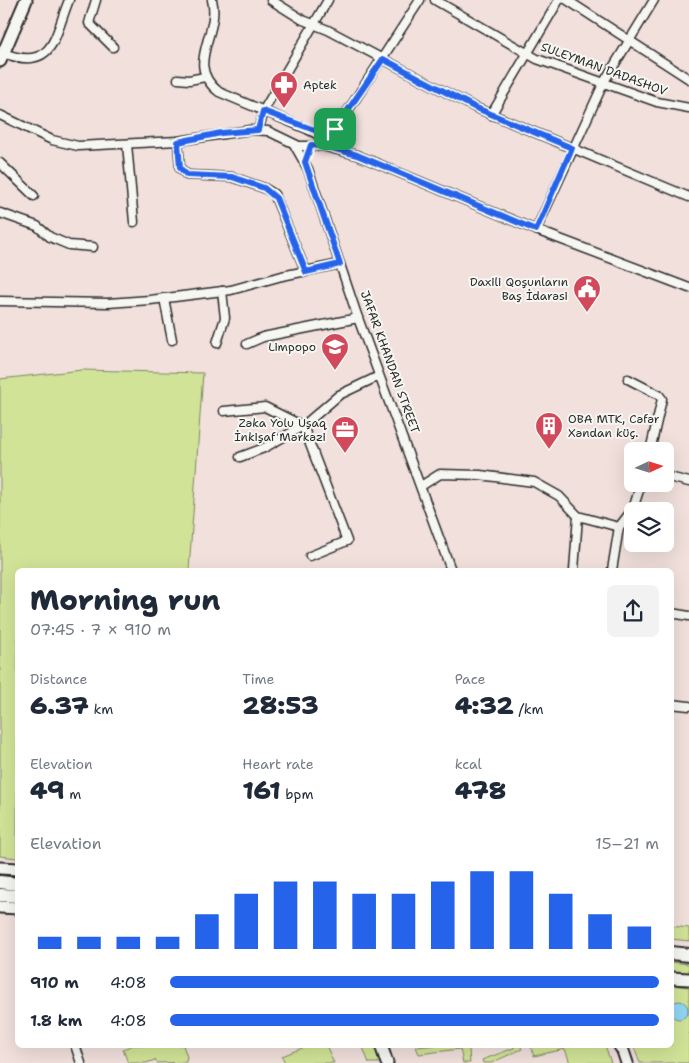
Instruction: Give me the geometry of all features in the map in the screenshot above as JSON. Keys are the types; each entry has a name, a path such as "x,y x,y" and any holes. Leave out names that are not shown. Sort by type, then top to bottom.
{"main road":[{"path":"0,882 15,884"},
{"path":"0,895 15,896"},
{"path":"674,952 689,955"}],"street":[{"path":"26,0 4,40 2,57 42,57 49,51 69,0"},
{"path":"96,0 89,24 113,47"},
{"path":"212,0 212,17 203,60 204,77 219,92 307,129 357,155 536,230 689,288"},
{"path":"271,0 294,16 312,23 491,115 689,197"},
{"path":"258,130 263,111 312,23 328,0"},
{"path":"307,129 321,132 335,129 383,59 420,0"},
{"name":"SULEYMAN DADASHOV","path":"435,0 528,54 663,104 689,108"},
{"path":"491,115 559,0"},
{"path":"567,0 689,78"},
{"path":"536,230 572,148 604,82 629,38 654,0"},
{"path":"178,79 189,80 204,77"},
{"path":"0,115 66,145 91,146 178,142 258,130 278,135 303,147 311,145 329,147 357,155"},
{"path":"305,162 313,136 307,129"},
{"path":"178,142 180,168 187,175 232,177 264,188 274,194 306,272"},
{"path":"127,144 134,222"},
{"name":"JAFAR KHANDAN STREET","path":"294,144 305,162 358,318 450,568"},
{"path":"0,163 34,196"},
{"path":"0,213 37,226 50,237 69,245 93,246"},
{"path":"0,300 108,303 164,298 222,291 340,264"},
{"path":"217,343 225,318 222,291"},
{"path":"164,298 172,340"},
{"path":"247,344 263,338 358,318"},
{"path":"240,457 264,448 303,426 339,396 380,376"},
{"path":"628,379 658,394 662,399 652,442"},
{"path":"224,411 265,407 303,426 348,541 310,556"},
{"path":"421,486 440,474 480,475 534,482 559,496 578,516 619,526"},
{"path":"674,478 689,482"},
{"path":"612,568 619,526 633,509 638,492"},
{"path":"574,568 578,516"},
{"path":"674,614 689,616"},
{"path":"674,704 689,706"},
{"path":"0,868 15,869"},
{"path":"0,907 15,908"},
{"path":"674,978 689,979"},
{"path":"76,1048 81,1063"},
{"path":"382,1048 387,1063"},
{"path":"622,1048 627,1063"}],"green space":[{"path":"82,370 203,373 189,568 15,568 15,858 0,856 0,379"},
{"path":"674,926 689,928 689,941 674,939"},
{"path":"674,962 689,964 689,973 674,971"},
{"path":"674,985 689,987 689,1063 640,1063 634,1048 674,1048"},
{"path":"184,1048 187,1057 186,1062 157,1063 155,1060 146,1063 128,1063 123,1049"},
{"path":"302,1048 327,1048 334,1063 285,1063 282,1056"},
{"path":"363,1048 375,1048 380,1063 369,1063"},
{"path":"416,1048 472,1048 469,1049 470,1063 463,1063 460,1049 419,1054"},
{"path":"514,1048 522,1049 491,1063 483,1063 482,1060"},
{"path":"531,1048 606,1048 611,1063 570,1063 565,1049 534,1056"}],"water":[{"path":"679,1001 688,1010 685,1016 679,1019 674,1017 674,1003"}],"place":[{"name":"Aptek","path":"284,109"},
{"name":"Daxili Qoşunların Baş İdarəsi","path":"587,313"},
{"name":"Limpopo","path":"335,371"},
{"name":"OBA MTK, Cəfər Xəndan küç.","path":"549,450"},
{"name":"Zəka Yolu Uşaq İnkişaf Mərkəzi","path":"345,454"}],"route":[{"path":"383,59 474,107 572,148 536,230 357,155 329,147 311,145 305,162 340,264 306,272 274,194 264,188 228,176 192,177 180,168 178,142 221,133 258,130 263,111 307,129 326,132 335,129 383,59"}]}
